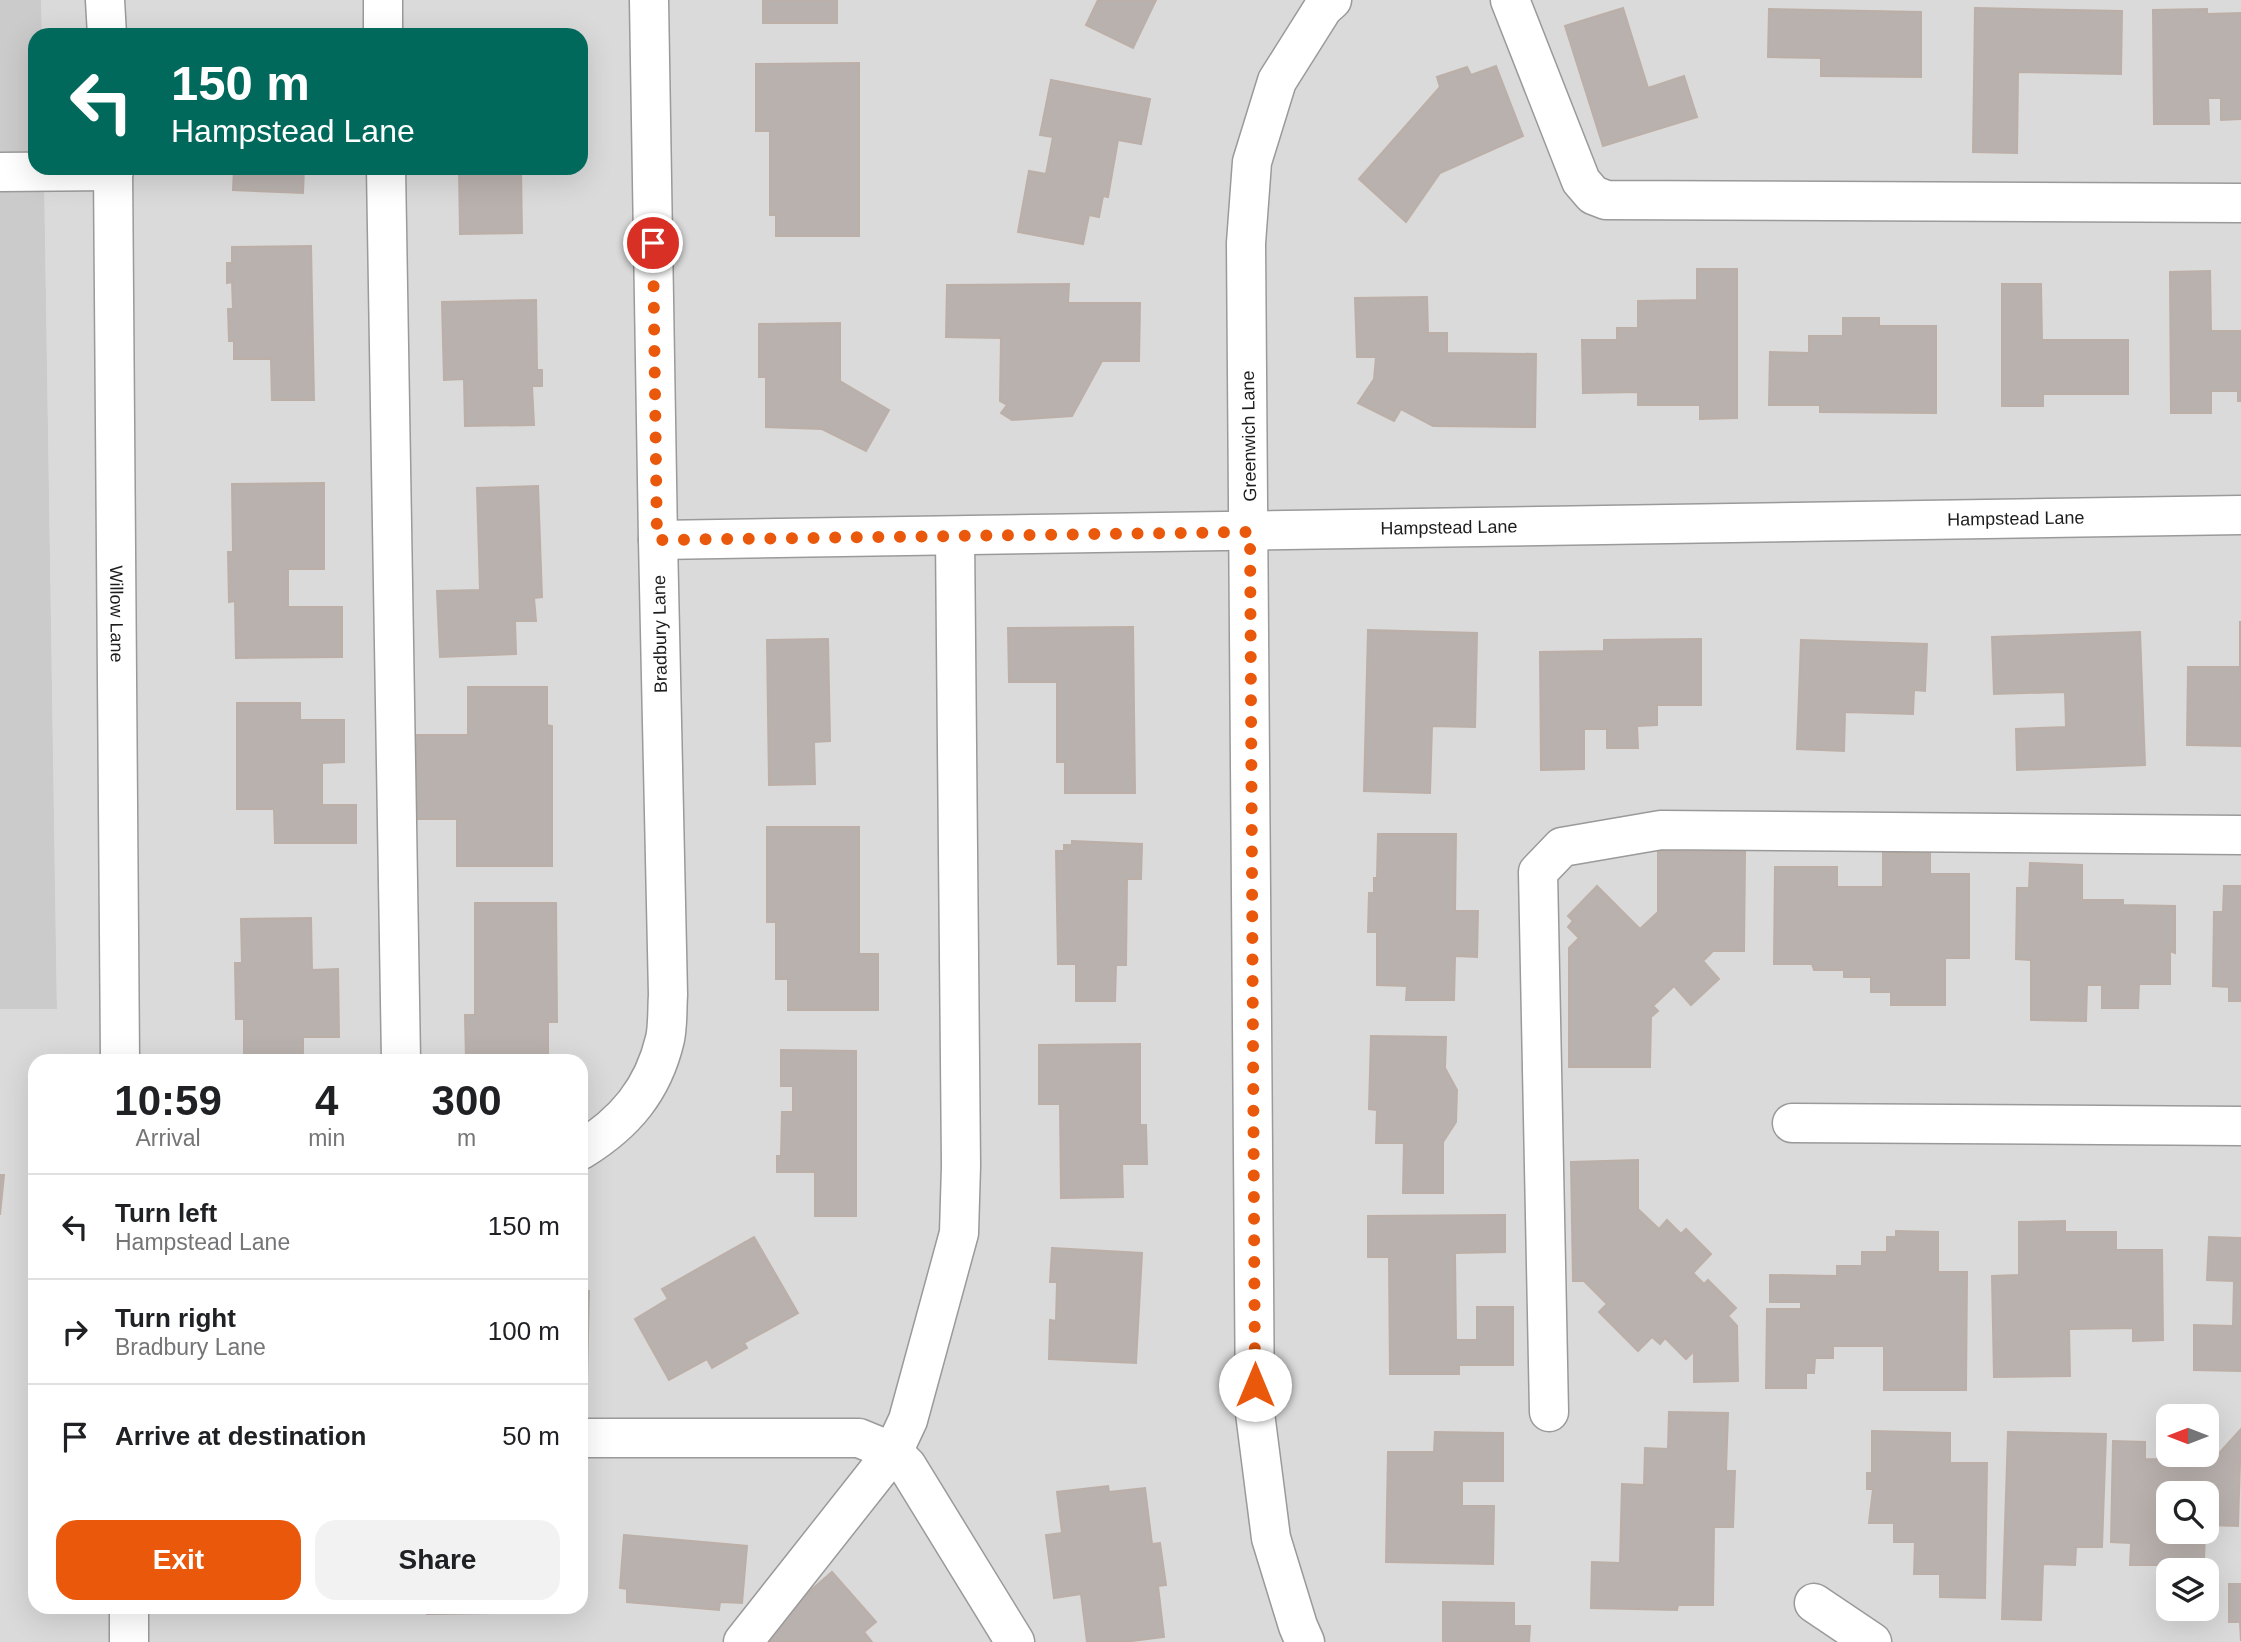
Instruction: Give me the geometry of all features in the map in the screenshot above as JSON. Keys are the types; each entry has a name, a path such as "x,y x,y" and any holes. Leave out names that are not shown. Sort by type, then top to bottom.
{"street":[{"path":"105,0 107,28"},
{"path":"383,0 383,28"},
{"name":"Bradbury Lane","path":"588,1146 608,1134 629,1112 652,1079 665,1037 668,995 657,540 649,0"},
{"name":"Greenwich Lane","path":"1305,1642 1270,1538 1255,1413 1246,243 1252,162 1278,81 1323,8 1332,0"},
{"path":"1510,0 1581,181 1592,195 1606,200 2241,203"},
{"path":"0,172 28,172"},
{"name":"Willow Lane","path":"113,175 120,1054"},
{"path":"386,175 401,1054"},
{"name":"Hampstead Lane","path":"657,540 2241,515"},
{"path":"743,1642 893,1452 908,1420 959,1233 961,1166 955,536"},
{"path":"1549,1412 1538,872 1562,847 1661,830 2241,835"},
{"path":"1792,1123 2241,1126"},
{"path":"588,1438 859,1438 893,1452 906,1466 1015,1642"},
{"path":"1814,1603 1872,1642"},
{"path":"129,1614 129,1642"}],"shaded area":[{"path":"0,0 41,0 42,28 28,28 28,175 44,175 57,1009 0,1009"},
{"path":"41,0 2241,0 2241,1642 0,1642 0,1009 57,1008 44,175 588,175 588,28 42,28"}],"building":[{"path":"763,0 837,0 837,23 763,23"},
{"path":"1098,0 1156,0 1133,48 1086,25"},
{"path":"1623,8 1648,88 1684,76 1697,117 1603,146 1565,26"},
{"path":"1975,8 2122,11 2121,74 2018,72 2017,153 1973,152"},
{"path":"1769,9 1921,12 1921,77 1821,76 1821,58 1768,57"},
{"path":"2207,9 2207,14 2241,13 2241,119 2221,120 2221,98 2208,98 2209,124 2154,124 2153,10"},
{"path":"859,63 859,236 776,236 776,215 770,215 770,131 756,131 756,64"},
{"path":"1496,66 1523,136 1440,173 1406,222 1359,179 1440,87 1437,77 1467,67 1471,75"},
{"path":"1051,80 1150,99 1141,144 1118,140 1108,197 1103,196 1099,217 1089,215 1083,244 1018,232 1029,171 1046,174 1053,137 1040,135"},
{"path":"234,175 304,175 303,193 233,190"},
{"path":"459,175 521,175 522,233 460,234"},
{"path":"311,246 314,400 272,400 271,359 234,359 234,341 229,341 228,309 233,309 232,282 227,283 227,263 232,263 232,247"},
{"path":"1697,269 1737,269 1737,418 1700,419 1700,405 1638,405 1638,392 1583,393 1582,340 1617,340 1617,328 1638,328 1638,301 1697,300"},
{"path":"2210,271 2211,331 2241,331 2241,401 2238,401 2238,391 2211,391 2211,413 2171,413 2170,272"},
{"path":"1069,284 1068,303 1140,303 1139,361 1102,361 1072,416 1012,420 1001,413 1007,405 1000,401 1001,338 946,337 947,285"},
{"path":"2002,284 2041,284 2042,340 2128,340 2128,394 2043,394 2043,406 2002,406"},
{"path":"1427,297 1428,333 1447,333 1447,353 1536,354 1535,427 1433,426 1401,409 1394,421 1358,403 1374,379 1376,357 1357,357 1355,298"},
{"path":"536,300 537,370 542,370 542,386 532,386 534,425 465,426 464,379 444,380 442,302"},
{"path":"1843,318 1879,318 1879,326 1936,326 1936,413 1820,412 1820,405 1769,405 1770,352 1809,353 1809,336 1843,336"},
{"path":"840,323 840,381 889,410 866,451 822,429 766,427 766,377 759,377 759,324"},
{"path":"324,483 324,569 288,569 288,607 342,607 342,657 236,658 235,601 229,602 228,552 233,552 232,484"},
{"path":"538,486 542,597 534,598 536,621 515,621 516,654 440,657 437,591 480,590 477,488"},
{"path":"2240,621 2241,746 2187,745 2188,667 2240,667"},
{"path":"1133,627 1135,793 1065,793 1065,762 1057,762 1057,682 1009,682 1008,628"},
{"path":"1368,630 1477,633 1475,727 1432,726 1430,793 1364,791"},
{"path":"2140,632 2145,765 2017,770 2016,729 2066,727 2065,692 1994,694 1992,637"},
{"path":"828,639 830,741 814,742 815,784 769,785 767,640"},
{"path":"1701,639 1701,705 1657,705 1657,725 1637,726 1638,748 1607,748 1607,729 1584,729 1584,769 1541,770 1540,652 1604,651 1604,640"},
{"path":"1801,640 1927,644 1925,691 1914,690 1913,714 1845,712 1844,751 1797,749"},
{"path":"468,687 547,687 547,725 552,726 552,866 457,866 457,819 405,819 405,735 468,735"},
{"path":"237,703 300,703 300,720 344,720 344,762 322,763 322,805 356,805 356,843 275,843 274,809 237,809"},
{"path":"767,827 859,827 859,954 878,954 878,1010 788,1010 788,979 776,979 776,922 767,922"},
{"path":"1378,834 1456,834 1455,911 1478,911 1477,957 1455,956 1454,1000 1406,1000 1407,986 1377,985 1377,932 1368,932 1369,893 1374,893 1374,878 1377,878"},
{"path":"1072,841 1142,844 1141,879 1127,879 1126,965 1116,965 1115,1001 1076,1001 1076,964 1058,964 1056,851 1064,851 1064,845 1072,845"},
{"path":"1658,851 1745,852 1744,951 1713,951 1703,961 1719,979 1691,1005 1674,986 1653,1006 1658,1011 1651,1017 1650,1067 1569,1067 1569,948 1579,938 1568,927 1573,921 1568,916 1597,886 1640,929 1658,912"},
{"path":"1883,853 1930,853 1930,874 1969,874 1969,958 1945,958 1945,1005 1891,1005 1891,992 1871,992 1871,977 1844,977 1844,970 1814,970 1812,964 1774,964 1775,867 1837,867 1837,887 1883,887"},
{"path":"2030,863 2082,865 2082,900 2123,900 2123,905 2175,906 2175,953 2170,951 2170,984 2139,984 2138,1008 2102,1008 2102,985 2087,985 2086,1021 2031,1020 2031,960 2016,959 2017,888 2029,888"},
{"path":"2224,886 2241,886 2241,1001 2229,1001 2229,987 2213,986 2214,912 2223,912"},
{"path":"475,903 556,903 557,1022 548,1022 548,1054 466,1054 465,1015 475,1015"},
{"path":"311,918 312,970 338,969 339,1037 303,1037 303,1054 244,1054 244,1019 236,1019 235,963 242,963 241,919"},
{"path":"1371,1036 1446,1037 1445,1068 1457,1090 1456,1122 1443,1142 1443,1193 1403,1193 1404,1143 1376,1143 1377,1110 1369,1109"},
{"path":"1140,1044 1140,1125 1146,1125 1147,1164 1122,1164 1123,1197 1061,1198 1060,1104 1039,1104 1039,1045"},
{"path":"781,1050 856,1051 856,1216 815,1216 815,1172 777,1172 777,1156 781,1156 782,1112 793,1112 793,1086 781,1086"},
{"path":"1638,1160 1638,1209 1659,1229 1667,1220 1681,1234 1686,1229 1711,1254 1693,1273 1704,1284 1708,1280 1736,1308 1728,1316 1737,1326 1738,1381 1694,1382 1694,1351 1686,1359 1665,1338 1660,1344 1652,1337 1638,1351 1599,1312 1607,1304 1584,1281 1573,1281 1571,1162"},
{"path":"0,1175 4,1175 0,1215"},
{"path":"1505,1215 1505,1252 1455,1253 1456,1340 1477,1340 1477,1307 1513,1307 1513,1365 1459,1365 1459,1374 1390,1374 1389,1257 1368,1257 1368,1216"},
{"path":"2065,1221 2065,1232 2116,1232 2116,1250 2162,1250 2163,1340 2133,1341 2133,1328 2069,1329 2070,1376 1994,1377 1992,1276 2019,1275 2019,1222"},
{"path":"1896,1231 1938,1232 1938,1272 1967,1272 1966,1390 1884,1390 1884,1346 1833,1346 1833,1358 1815,1358 1814,1373 1806,1373 1806,1388 1766,1388 1767,1309 1801,1309 1801,1302 1770,1302 1770,1275 1837,1276 1837,1266 1862,1266 1862,1252 1887,1252 1887,1237 1896,1237"},
{"path":"754,1237 798,1313 744,1343 747,1348 712,1368 707,1359 669,1380 635,1319 668,1299 662,1289"},
{"path":"2209,1237 2241,1238 2241,1371 2194,1370 2194,1325 2233,1326 2234,1281 2207,1280"},
{"path":"1052,1248 1142,1253 1136,1363 1049,1359 1050,1320 1056,1321 1057,1282 1050,1282"},
{"path":"1669,1412 1728,1413 1726,1471 1735,1471 1733,1527 1714,1527 1713,1605 1678,1605 1677,1610 1591,1608 1592,1562 1620,1563 1622,1484 1644,1485 1645,1448 1668,1449"},
{"path":"2241,1429 2238,1526 2219,1525 2219,1481 2156,1481 2156,1544 2205,1544 2204,1558 2156,1558 2156,1565 2130,1565 2131,1543 2111,1542 2113,1441 2145,1442 2145,1459 2156,1459 2156,1467 2219,1467 2219,1453"},
{"path":"1872,1431 1950,1433 1950,1463 1987,1463 1985,1598 1940,1597 1940,1574 1914,1574 1915,1542 1894,1542 1894,1523 1869,1523 1873,1489 1867,1489 1867,1473 1872,1473"},
{"path":"1435,1432 1503,1433 1503,1481 1462,1481 1462,1506 1494,1506 1493,1564 1386,1562 1388,1452 1434,1452"},
{"path":"2008,1432 2106,1434 2102,1547 2076,1547 2075,1565 2043,1564 2041,1620 2002,1619"},
{"path":"1108,1486 1109,1492 1145,1488 1152,1544 1160,1543 1166,1585 1158,1586 1164,1637 1124,1642 1087,1642 1081,1594 1054,1598 1046,1535 1062,1533 1057,1492"},
{"path":"624,1535 747,1546 742,1603 720,1602 719,1610 627,1602 627,1589 620,1588"},
{"path":"832,1572 876,1622 864,1632 872,1642 766,1642 759,1635"},
{"path":"2229,1584 2241,1584 2241,1641 2240,1622 2229,1622"},
{"path":"1443,1602 1514,1603 1514,1626 1530,1626 1529,1642 1443,1642"}],"route":[{"path":"653,243 657,540 1250,532 1255,1385"}]}
